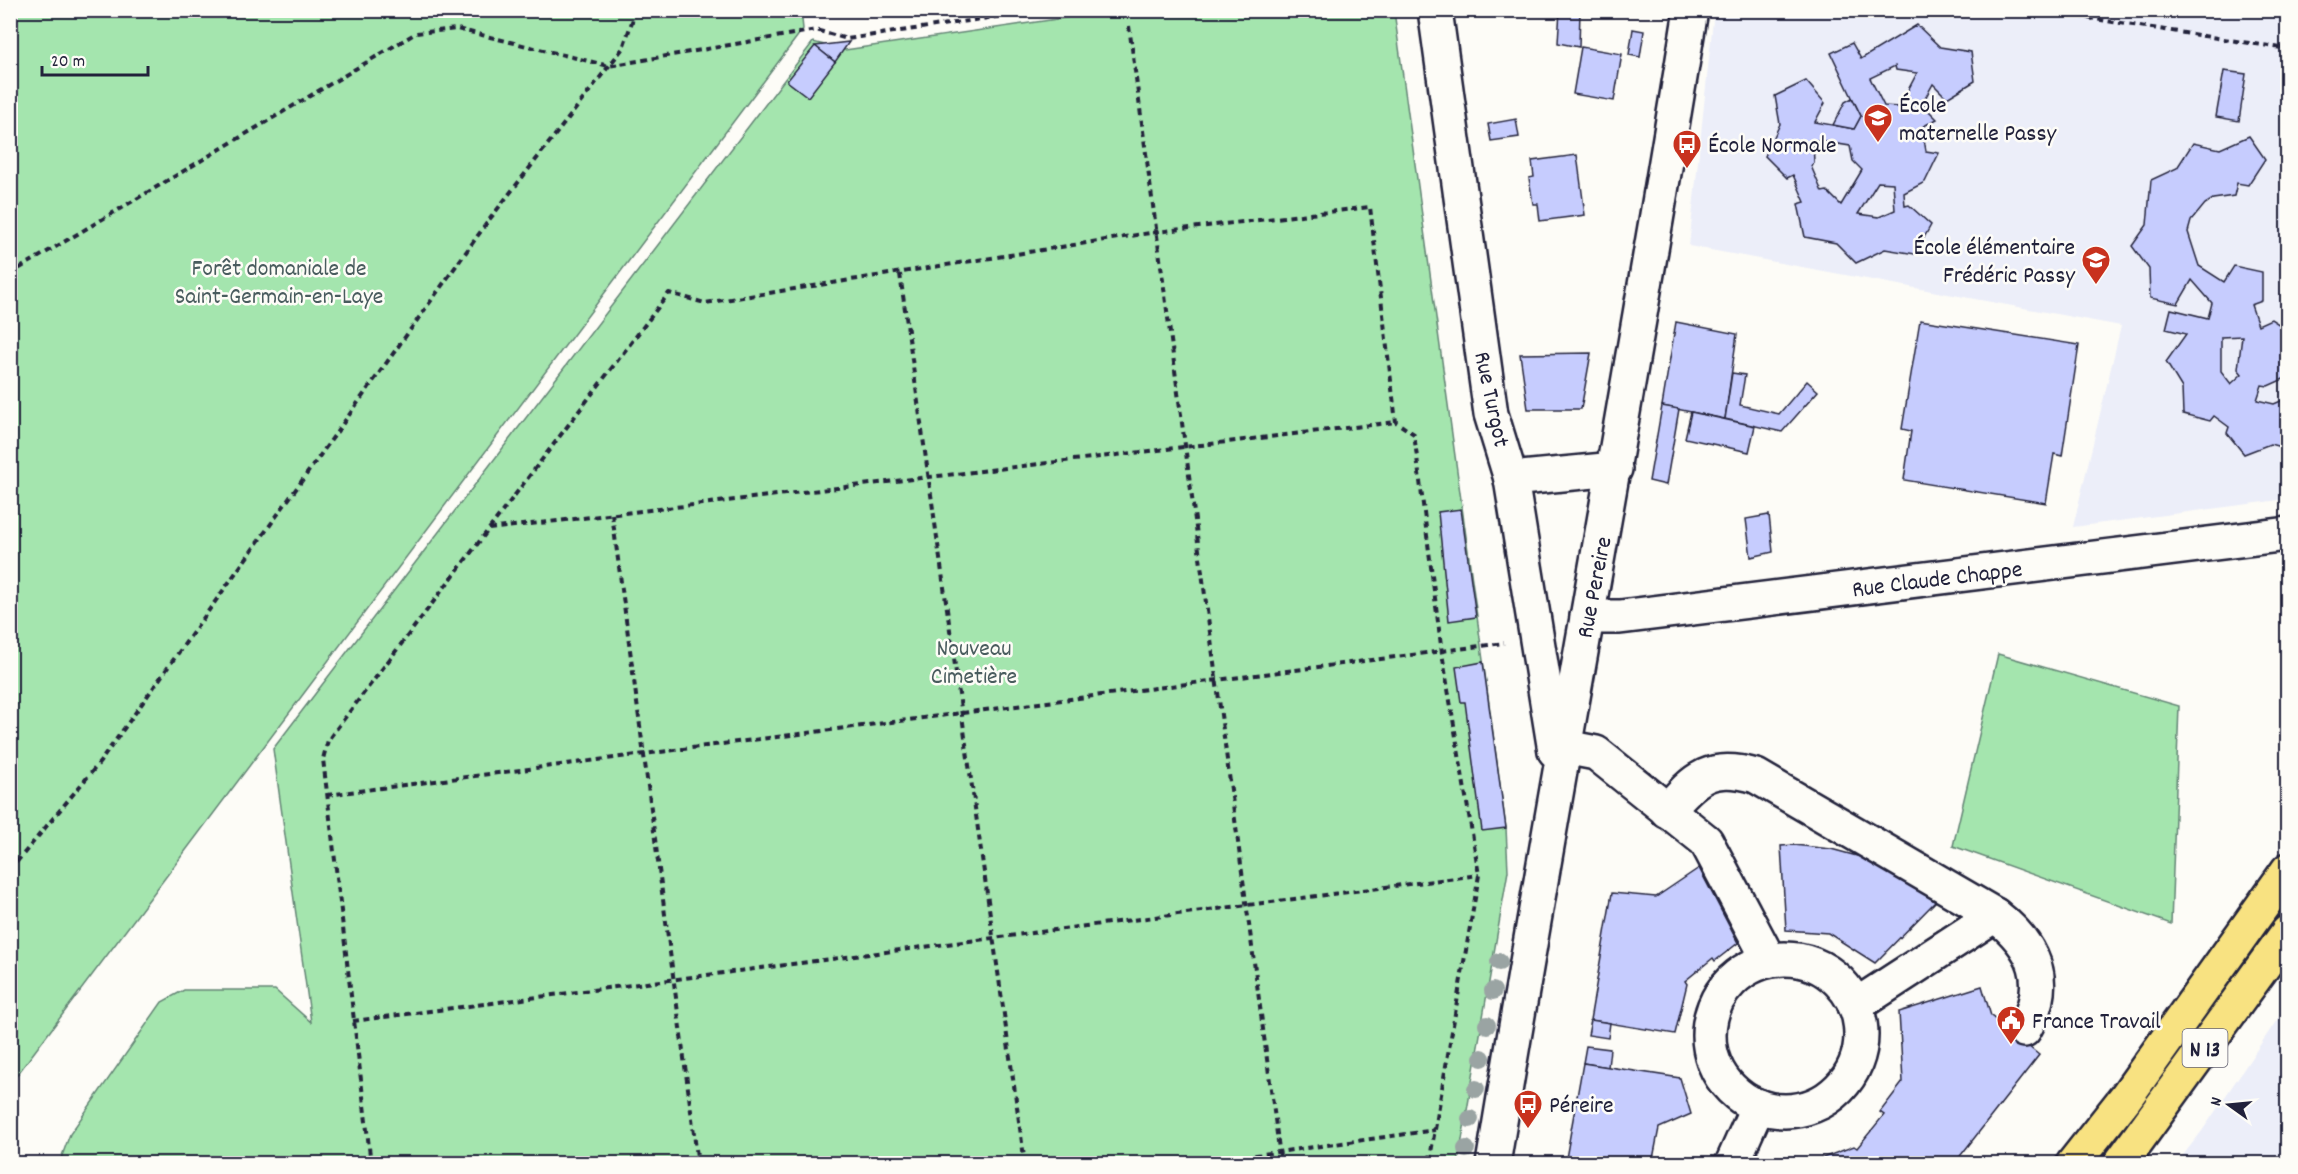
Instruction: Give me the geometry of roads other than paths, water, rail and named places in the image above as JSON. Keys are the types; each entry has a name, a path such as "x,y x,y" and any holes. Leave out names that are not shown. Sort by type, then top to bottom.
{"main road":[{"name":"N 13","path":"2073,1164 2126,1097 2288,870"},
{"name":"N 13","path":"2120,1164 2288,932"}],"street":[{"name":"Rue Turgot","path":"1435,10 1491,414 1511,479 1556,756 1558,785"},
{"name":"Rue Pereire","path":"1493,1164 1587,617 1615,469 1691,10"},
{"path":"1511,479 1615,469"},
{"name":"Rue Claude Chappe","path":"1587,617 1620,617 2288,534"},
{"path":"1565,747 1596,753 1706,841 1769,960"},
{"path":"1667,811 1688,785 1709,774 1733,771 1756,776 1995,915 2023,940 2035,964 2037,996 2024,1030"},
{"path":"1855,1006 1995,915"},
{"path":"1793,959 1814,964 1834,977 1855,1006 1861,1030 1859,1053 1847,1078 1837,1090 1819,1102 1797,1110 1769,1109 1758,1106 1739,1095 1719,1074 1712,1057 1710,1028 1716,1004 1729,984 1748,968 1769,960 1793,959"},
{"path":"1732,1164 1758,1106"}],"place":[{"name":"École maternelle Passy","path":"1878,144"},
{"name":"École Normale","path":"1687,170"},
{"name":"École élémentaire Frédéric Passy","path":"2096,286"},
{"name":"France Travail","path":"2011,1046"},
{"name":"Péreire","path":"1528,1130"}],"park label":[{"name":"Forêt domaniale de Saint-Germain-en-Laye","path":"279,281"},
{"name":"Nouveau Cimetière","path":"974,661"}]}
